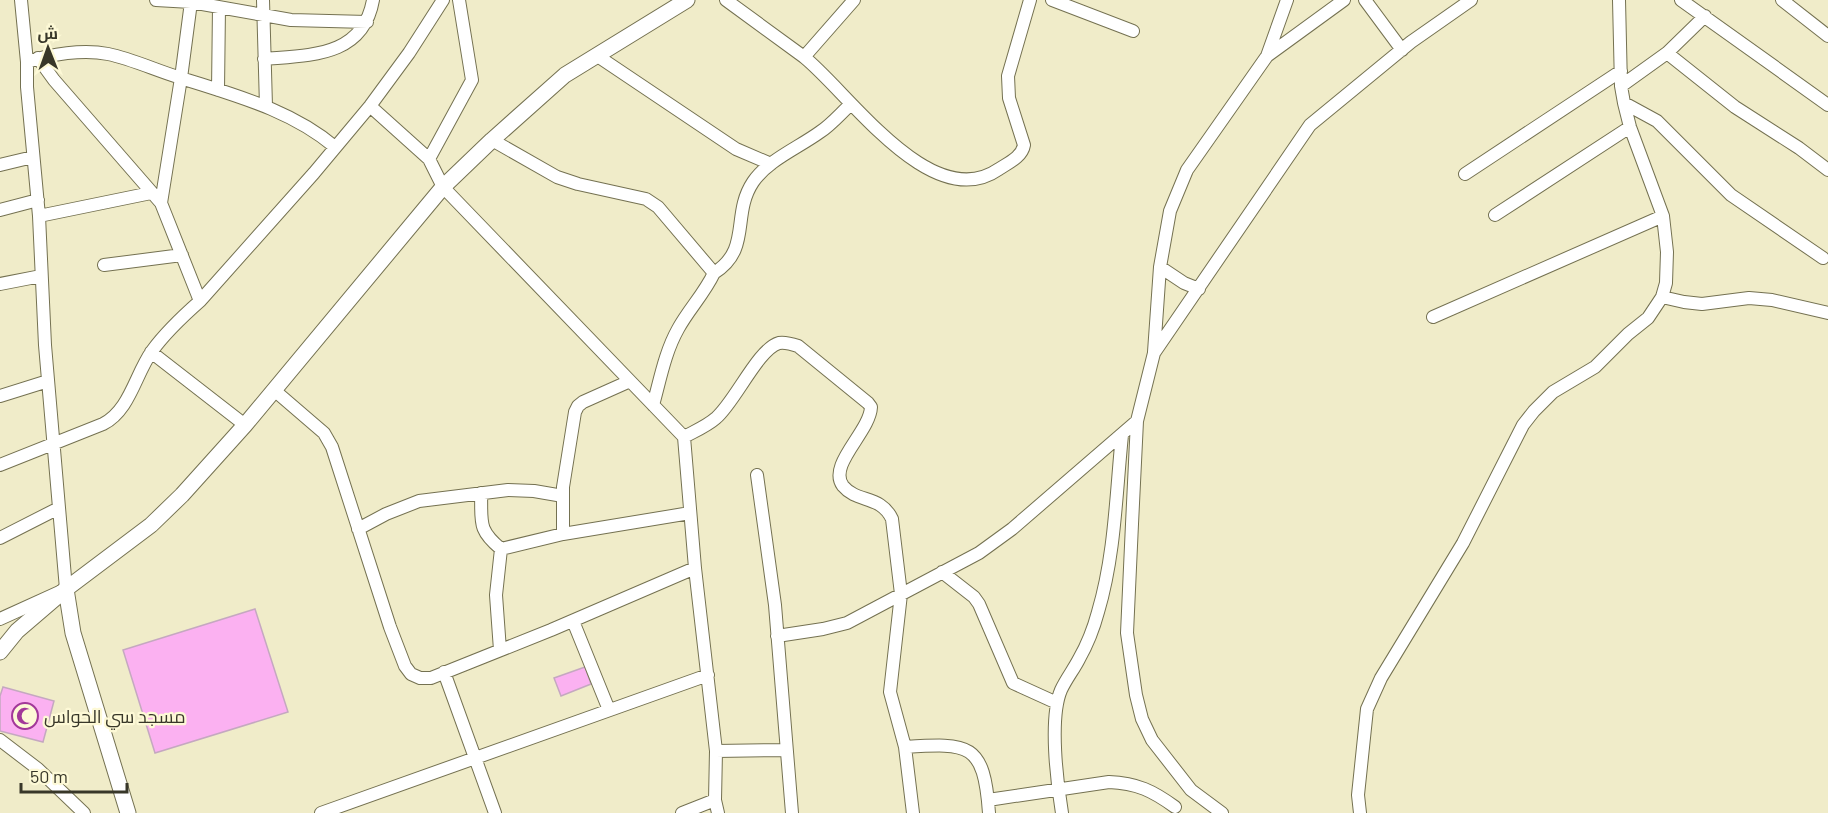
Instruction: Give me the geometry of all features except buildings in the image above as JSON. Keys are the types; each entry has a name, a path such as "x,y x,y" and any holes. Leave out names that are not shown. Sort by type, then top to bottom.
{"street":[{"path":"21,0 33,60 27,87 38,200 48,381 66,589 73,633 128,813"},
{"path":"156,0 191,2 291,20 367,22"},
{"path":"263,0 266,106"},
{"path":"264,59 304,55 342,46 356,37 367,22 373,0"},
{"path":"0,465 113,418 121,408 151,352 200,301 314,173 370,106 409,53 443,0"},
{"path":"429,159 472,80 459,0"},
{"path":"0,652 17,631 66,589 151,525 218,456 443,187 492,140 565,75 669,5 687,0"},
{"path":"726,0 824,73 851,104 912,160 930,171 954,179 972,181 990,175 1023,150 1024,145 1009,98 1008,76 1030,0"},
{"path":"804,57 854,0"},
{"path":"1052,0 1133,31"},
{"path":"1221,813 1191,790 1152,740 1136,695 1127,633 1137,421 1154,353 1160,267 1170,211 1187,170 1267,56 1287,0"},
{"path":"1267,56 1344,0"},
{"path":"1365,0 1402,50"},
{"path":"1154,353 1310,125 1402,50 1471,0"},
{"path":"1360,813 1358,795 1367,709 1381,678 1463,543 1523,425 1553,392 1595,367 1628,334 1648,318 1657,308 1662,297 1666,283 1667,252 1663,216 1630,127 1624,103 1621,86 1619,0"},
{"path":"1681,0 1828,105"},
{"path":"1782,0 1828,36"},
{"path":"160,203 191,2"},
{"path":"218,90 219,7"},
{"path":"1621,86 1667,53 1706,16"},
{"path":"33,60 84,52 108,54 266,106 317,131 335,147"},
{"path":"1667,53 1735,107 1799,148 1828,170"},
{"path":"596,55 736,149 771,164"},
{"path":"33,60 54,80 160,203 200,301"},
{"path":"1465,174 1621,71"},
{"path":"1624,103 1657,121 1731,195 1823,258"},
{"path":"653,405 671,343 678,328 714,273 725,266 733,256 747,192 754,179 771,164 822,131 851,104"},
{"path":"370,106 429,159 443,187 684,436 695,568 716,752 715,800 718,813"},
{"path":"1495,215 1630,127"},
{"path":"492,140 557,177 646,199 658,207 714,273"},
{"path":"0,165 33,157"},
{"path":"39,216 151,193"},
{"path":"0,210 38,200"},
{"path":"1433,316 1663,216"},
{"path":"104,265 182,255"},
{"path":"1160,267 1199,289"},
{"path":"0,284 41,276"},
{"path":"1662,297 1702,304 1749,298 1761,299 1828,313"},
{"path":"684,436 717,418 755,365 770,348 779,343 798,346 871,407 869,420 842,463 839,474 841,483 847,490 880,504 888,510 893,527 901,594 890,692 905,747 912,813"},
{"path":"151,352 245,425"},
{"path":"0,396 48,381"},
{"path":"563,534 563,496 569,441 578,406 630,381"},
{"path":"274,390 324,433 332,447 405,666 411,674 420,678 431,678 573,621 695,568"},
{"path":"777,636 847,623 979,553 1012,529 1137,421"},
{"path":"1062,813 1058,790 1055,719 1057,703 1061,691 1081,656 1098,614 1107,576 1122,435"},
{"path":"757,475 775,605 792,813"},
{"path":"358,529 386,514 419,501 508,490 534,491 563,496"},
{"path":"481,493 482,528 485,534 501,549"},
{"path":"0,538 59,508"},
{"path":"501,549 563,534 690,513"},
{"path":"500,650 496,595 501,549"},
{"path":"942,572 974,597 979,604 1013,683 1057,703"},
{"path":"0,619 66,589"},
{"path":"573,621 609,710"},
{"path":"444,672 495,813"},
{"path":"321,813 708,675"},
{"path":"0,740 38,769 84,813"},
{"path":"905,747 948,744 964,747 981,764 989,807 1058,790 1109,782 1129,783 1146,789 1172,810 1191,790"},
{"path":"716,752 786,750"},
{"path":"682,813 715,800"}],"place":[{"name":"مسجد سي الحواس","path":"25,716"}]}
